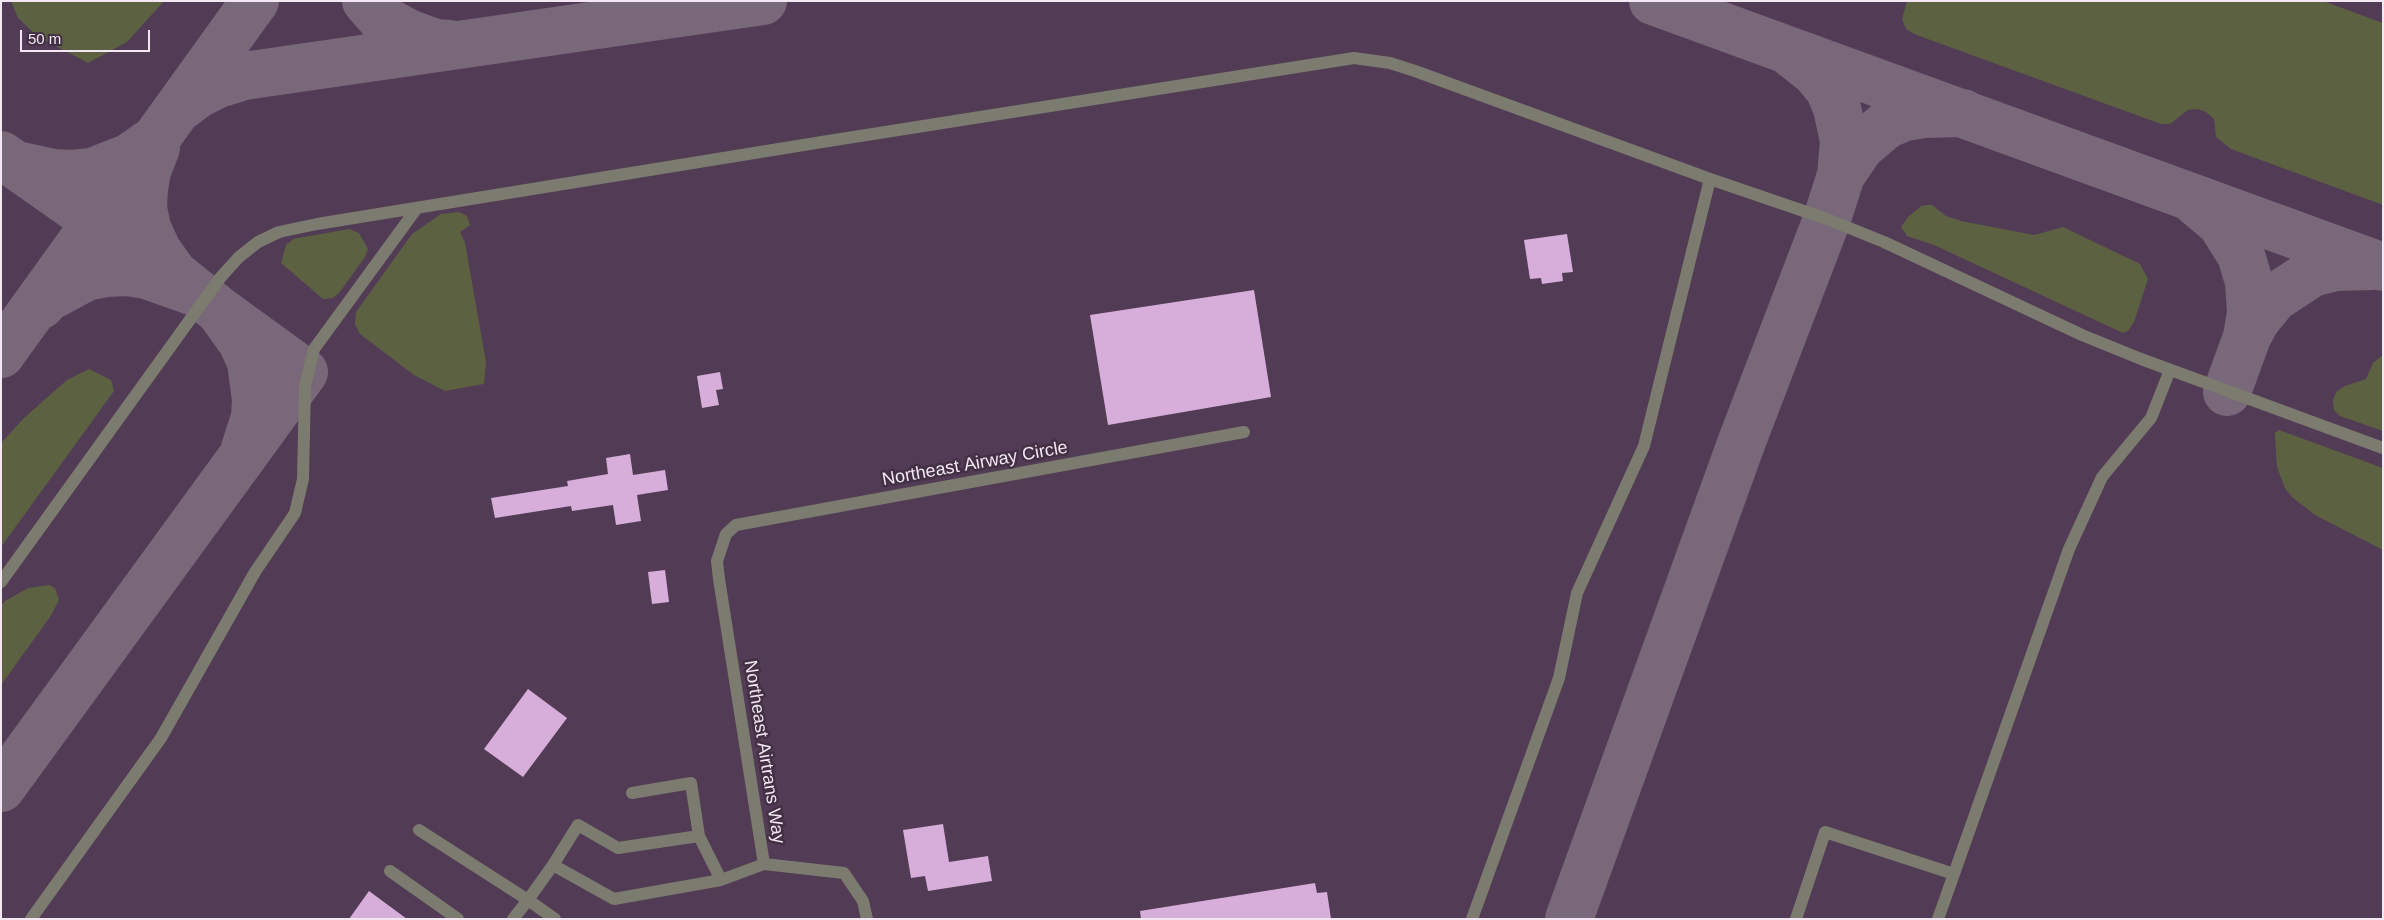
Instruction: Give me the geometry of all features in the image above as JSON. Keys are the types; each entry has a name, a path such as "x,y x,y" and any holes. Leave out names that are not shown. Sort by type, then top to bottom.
{"street":[{"path":"1,582 220,278 238,257 258,242 294,228 1354,58 1390,63 1415,71 1710,179 1827,219 1884,242 2082,335 2170,370 2383,448"},
{"path":"1472,919 1559,678 1577,594 1644,446 1710,179"},
{"path":"31,919 161,738 255,572 295,513 303,480 305,386 314,349 417,208"},
{"path":"1938,919 2070,550 2102,477 2151,418 2170,370"},
{"name":"Northeast Airway Circle","path":"721,545 726,534 736,525 1244,432"},
{"name":"Northeast Airtrans Way","path":"721,545 717,561 718,579 764,864 844,873 863,900 867,919"},
{"path":"632,793 691,783 699,836 721,880"},
{"path":"513,919 553,865 578,825 618,848 699,836"},
{"path":"419,830 555,919"},
{"path":"1796,919 1825,832 1954,874"},
{"path":"553,865 614,899 721,880 764,864"},
{"path":"390,871 458,919"}],"shaded area":[{"path":"1,1 2383,1 2383,919 1,919"}],"green space":[{"path":"11,1 164,1 127,42 88,63 37,36 18,18"},
{"path":"1907,1 2323,1 2383,23 2383,205 2231,149 2216,137 2214,119 2206,112 2198,109 2188,110 2170,124 2161,124 1914,34 1906,29 1902,19"},
{"path":"1932,205 1946,216 1961,221 2034,235 2063,227 2140,264 2148,279 2134,322 2128,331 2123,333 1934,245 1907,236 1901,227 1908,217 1921,206"},
{"path":"459,212 467,216 470,225 460,232 465,243 486,362 484,384 445,391 414,375 360,334 355,324 356,312 412,234 441,214"},
{"path":"349,229 359,233 368,249 365,257 339,293 333,298 323,299 281,263 286,245 293,239"},
{"path":"2383,355 2383,431 2340,416 2334,410 2333,400 2336,392 2345,386 2366,379 2373,363"},
{"path":"89,369 111,380 114,391 1,547 1,443 24,418 67,380"},
{"path":"2279,430 2383,468 2383,550 2315,515 2292,497 2285,488 2277,467 2275,433"},
{"path":"49,585 55,588 59,600 50,617 1,685 1,606 5,601 28,588"}],"building":[{"path":"1567,234 1573,272 1562,273 1563,281 1542,284 1541,278 1530,279 1524,240"},
{"path":"1254,290 1271,397 1108,425 1090,315"},
{"path":"720,372 723,389 716,390 719,405 702,408 697,376"},
{"path":"630,454 633,475 665,470 668,490 637,495 641,521 616,525 613,505 572,511 571,506 495,518 491,498 568,486 567,481 608,474 606,458"},
{"path":"665,570 669,602 652,604 648,572"},
{"path":"528,689 567,718 523,777 484,749"},
{"path":"943,824 949,862 988,856 992,881 928,891 925,876 911,878 903,830"},
{"path":"1315,883 1317,893 1327,892 1331,919 1141,919 1140,911"},
{"path":"369,891 407,919 349,919"}],"taxiway":[{"path":"1,354 255,1"},
{"path":"366,1 381,18 408,33 436,43 449,44"},
{"path":"178,109 198,94 218,84 244,76 763,1"},
{"path":"1653,1 2383,267"},
{"path":"1792,54 1816,73 1829,89 1837,108 1844,141 1841,175"},
{"path":"1569,919 1742,441 1827,219 1841,175 1860,147 1886,125 1905,117 1924,114 1963,113"},
{"path":"21,166 53,173 92,172 130,157 150,143"},
{"path":"156,148 147,171 144,189 143,208 147,228 157,250 174,274 220,311 242,342 251,362 256,400 255,417 245,448"},
{"path":"1,155 121,239"},
{"path":"2196,202 2221,223 2241,255 2249,282 2251,312 2247,337"},
{"path":"2227,392 2247,337 2256,320 2274,298 2312,273 2336,267 2372,266"},
{"path":"41,305 47,298 86,277 106,273 128,272 146,275 194,292"},
{"path":"1,788 304,372 220,311"}]}
